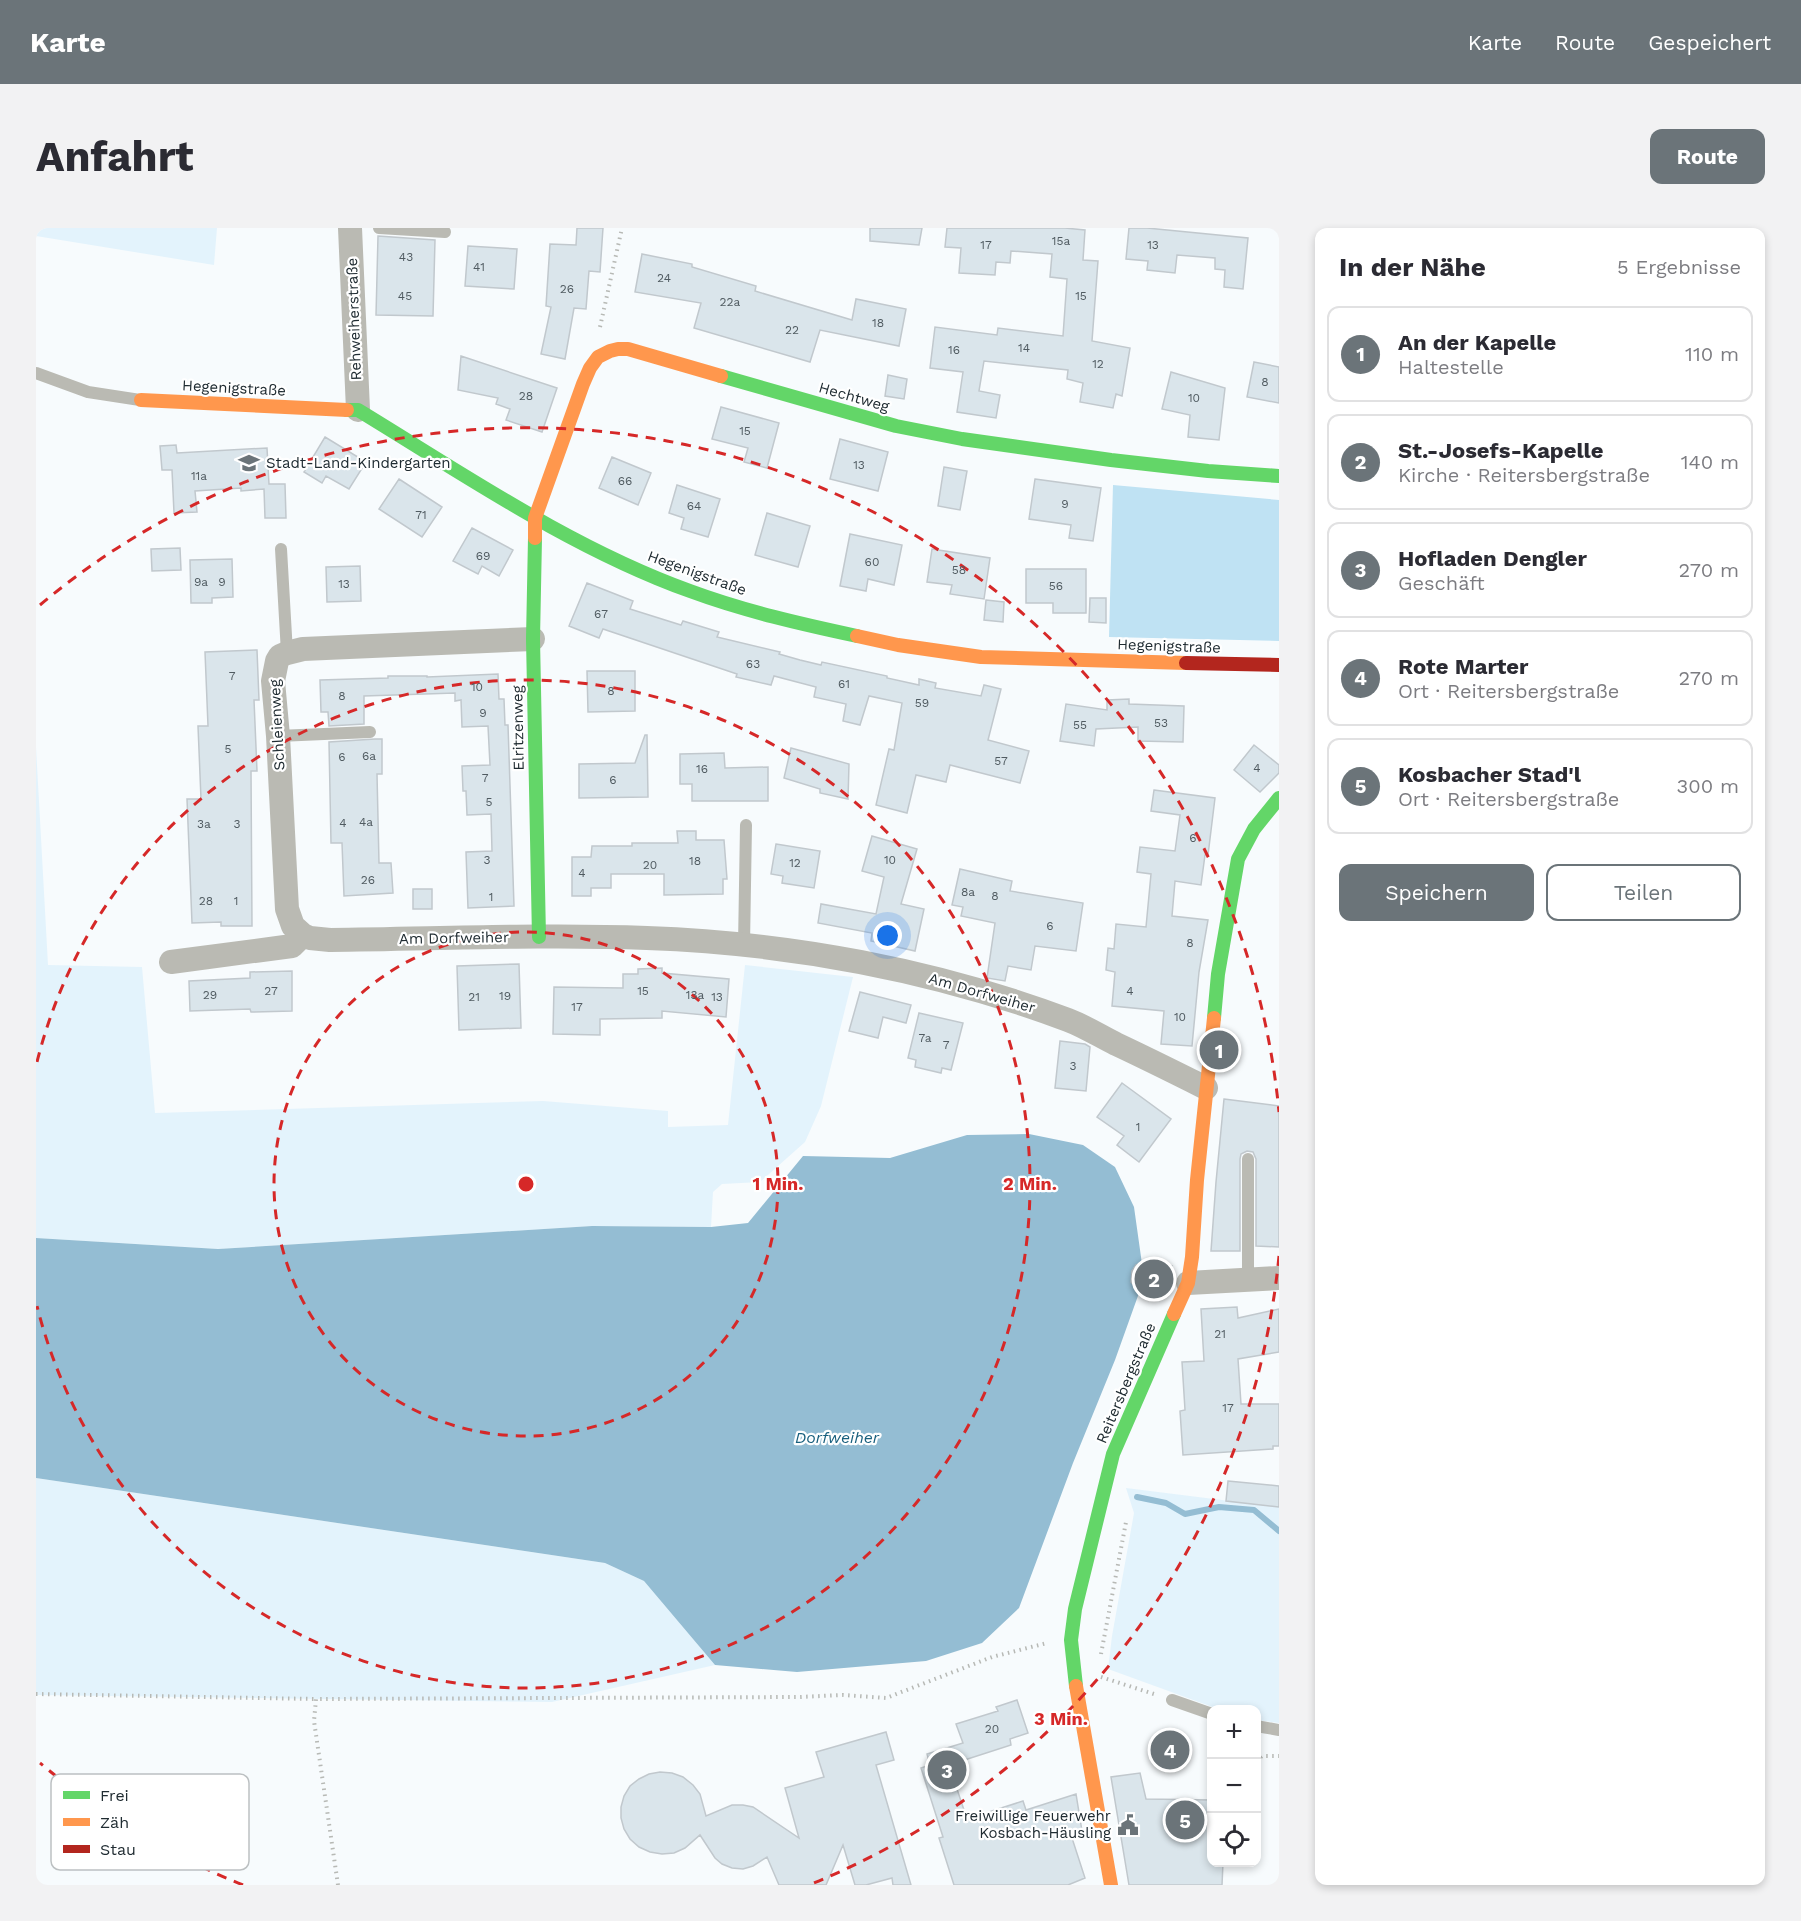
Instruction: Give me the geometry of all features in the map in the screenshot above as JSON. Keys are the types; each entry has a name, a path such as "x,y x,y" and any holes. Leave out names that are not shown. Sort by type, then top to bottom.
{"street":[{"name":"Rehweiherstraße","path":"350,228 358,410"},
{"name":"Hechtweg","path":"535,518 591,363 603,354 618,349 628,349 896,426 951,437 1111,460 1279,476"},
{"name":"Hegenigstraße","path":"141,400 358,410 535,518 612,558 690,591 793,622 898,645 981,657 1279,665"},
{"name":"Elritzenweg","path":"535,518 533,639 539,937"},
{"path":"286,653 303,649 533,639"},
{"name":"Schleienweg","path":"286,653 280,656 277,662 273,681 287,909 293,926 303,935"},
{"name":"Reitersbergstraße","path":"1111,1885 1074,1667 1071,1640 1075,1610 1113,1454 1188,1283 1218,974 1233,881 1238,859 1254,829 1279,798"},
{"path":"171,962 292,946 303,935"},
{"name":"Am Dorfweiher","path":"303,935 330,940 647,938 744,945 838,957 908,972 1041,1010 1070,1021 1206,1088"},
{"path":"1188,1283 1279,1278"}],"lane":[{"path":"379,228 444,232"},
{"path":"36,373 87,392 141,400"},
{"path":"281,549 286,653"},
{"path":"278,736 370,732"},
{"path":"744,945 746,825"},
{"path":"1248,1159 1248,1280"},
{"path":"1172,1700 1207,1712"},
{"path":"1261,1727 1279,1730"}],"path":[{"path":"599,330 622,228"},
{"path":"36,1694 316,1699 843,1695 886,1698 992,1657 1040,1644 1071,1640"},
{"path":"1074,1667 1172,1700"},
{"path":"316,1699 314,1721 338,1885"},
{"path":"1259,1759 1262,1756 1279,1756"}],"shaded area":[{"path":"36,228 217,228 214,265 36,236"},
{"path":"1113,485 1279,500 1279,641 1109,637"},
{"path":"36,747 48,965 142,967 155,1113 543,1101 668,1111 668,1127 728,1125 745,965 853,977 821,1106 805,1142 760,1182 722,1184 713,1192 711,1227 592,1226 218,1249 36,1238"},
{"path":"36,1478 605,1563 644,1581 715,1665 552,1702 36,1695"},
{"path":"1126,1488 1279,1507 1279,1723 1261,1721 1261,1705 1207,1705 1108,1669 1134,1513"}],"water":[{"name":"Dorfweiher","path":"1029,1134 1083,1145 1115,1167 1134,1207 1142,1264 1134,1267 1131,1278 1132,1284 1139,1293 1019,1608 982,1643 926,1661 797,1672 715,1665 644,1581 605,1563 36,1478 36,1238 218,1249 592,1226 711,1227 748,1223 803,1156 890,1158 967,1135"}],"building":[{"path":"577,228 603,228 600,272 589,271 586,309 574,308 565,359 541,354 551,307 546,306 550,244 576,245"},
{"path":"870,228 922,228 919,245 870,241"},
{"path":"947,228 1085,230 1083,260 1098,261 1092,341 1130,348 1122,396 1116,394 1113,408 1080,402 1083,383 1067,379 1068,370 984,361 979,391 1000,395 996,418 957,412 963,372 930,368 935,327 997,335 998,328 1063,336 1067,279 1050,277 1052,254 1011,251 1010,263 996,262 995,275 959,273 961,248 945,247"},
{"path":"1129,228 1248,238 1243,289 1224,287 1225,270 1215,269 1215,258 1177,255 1175,273 1147,270 1148,261 1126,259"},
{"path":"378,236 435,240 433,316 376,315"},
{"path":"468,246 517,249 514,289 465,286"},
{"path":"642,254 692,264 692,267 756,286 755,291 852,320 856,299 906,309 899,346 820,330 810,362 694,328 701,303 635,292"},
{"path":"461,356 557,388 542,432 506,420 510,409 496,404 498,398 458,390"},
{"path":"1254,362 1279,367 1279,403 1247,397"},
{"path":"1171,372 1225,388 1219,440 1188,437 1190,415 1162,409"},
{"path":"888,375 907,379 904,399 885,396"},
{"path":"721,407 779,423 767,468 744,462 748,448 712,439"},
{"path":"325,437 366,462 349,489 326,476 322,483 304,472"},
{"path":"840,439 888,452 878,491 830,479"},
{"path":"176,445 177,453 267,448 269,484 285,484 286,518 265,518 264,489 195,491 197,512 174,513 172,470 162,470 160,446"},
{"path":"612,457 651,473 638,505 599,488"},
{"path":"944,467 967,471 960,510 938,506"},
{"path":"399,479 442,507 422,537 379,509"},
{"path":"1035,479 1101,488 1093,541 1069,538 1071,525 1029,519"},
{"path":"677,485 720,499 708,537 681,529 684,518 669,513"},
{"path":"767,513 810,526 798,567 755,555"},
{"path":"472,528 513,550 499,576 482,566 478,574 453,561"},
{"path":"850,534 902,545 894,585 868,579 866,591 840,586"},
{"path":"180,548 181,570 152,571 151,549"},
{"path":"932,549 990,558 984,599 950,594 952,585 927,582"},
{"path":"232,559 233,597 212,598 212,603 191,603 190,560"},
{"path":"360,566 361,601 327,602 326,567"},
{"path":"1026,569 1086,569 1086,613 1053,613 1053,603 1026,603"},
{"path":"587,583 633,601 630,609 681,625 683,621 719,632 717,637 780,652 779,654 800,660 821,665 822,662 919,685 919,679 936,683 935,688 981,696 984,685 1001,689 988,740 1029,751 1020,783 950,765 946,782 916,775 907,813 876,805 889,749 894,750 902,703 869,696 860,725 843,721 846,704 814,697 816,687 774,676 771,685 736,677 737,674 603,629 599,638 569,626"},
{"path":"1090,598 1106,598 1106,623 1089,622"},
{"path":"986,600 1004,602 1003,622 984,620"},
{"path":"257,650 259,700 254,700 257,771 251,771 252,926 221,926 221,922 192,923 187,799 201,799 198,726 208,726 205,652"},
{"path":"587,671 635,671 635,711 588,712"},
{"path":"498,674 499,699 504,699 505,725 508,725 514,906 468,908 466,852 492,851 491,814 467,815 462,766 490,765 488,726 462,727 461,700 455,701 455,693 364,696 364,724 329,726 328,712 321,712 320,680"},
{"path":"1129,699 1129,704 1184,706 1183,742 1138,741 1138,727 1096,729 1094,746 1060,741 1066,704 1107,710 1107,700"},
{"path":"645,735 647,735 648,797 579,798 579,764 635,763"},
{"path":"382,739 382,774 377,774 379,863 391,863 393,893 344,896 342,843 331,843 329,742"},
{"path":"1254,745 1279,765 1279,773 1260,792 1234,770"},
{"path":"791,748 849,764 848,799 820,793 820,789 784,778"},
{"path":"724,753 725,768 768,767 768,801 692,801 692,784 680,784 680,754"},
{"path":"1154,790 1215,798 1208,855 1205,855 1201,885 1175,881 1172,916 1208,920 1199,972 1192,1046 1161,1044 1164,1011 1112,1006 1115,972 1106,970 1108,948 1114,949 1116,924 1146,927 1151,874 1137,872 1140,847 1175,851 1180,815 1151,811"},
{"path":"677,831 696,831 696,840 724,840 727,879 723,879 723,894 664,895 664,874 611,874 611,888 591,888 591,896 572,896 572,857 591,857 592,846 678,843"},
{"path":"872,836 917,849 901,904 924,909 915,951 871,941 872,933 818,923 821,904 876,914 884,877 862,871"},
{"path":"776,844 820,851 814,888 782,883 783,876 771,874"},
{"path":"960,869 1012,881 1010,891 1083,903 1076,951 1035,946 1031,970 1008,966 1005,981 987,978 995,923 961,916 963,907 952,905"},
{"path":"413,889 432,889 432,909 413,909"},
{"path":"519,964 521,1028 459,1030 457,966"},
{"path":"662,968 662,973 729,979 726,1017 662,1011 662,1018 600,1019 600,1035 553,1034 554,987 623,988 623,974 638,974 638,969"},
{"path":"292,971 292,1011 251,1012 250,1009 190,1011 189,981 250,978 250,972"},
{"path":"860,992 911,1005 906,1023 883,1017 878,1038 849,1031"},
{"path":"919,1013 963,1023 951,1070 942,1068 941,1073 915,1067 916,1060 908,1058"},
{"path":"1060,1041 1085,1044 1090,1047 1086,1091 1055,1088"},
{"path":"1122,1083 1171,1119 1139,1162 1117,1145 1124,1136 1097,1117"},
{"path":"1224,1099 1279,1106 1279,1247 1256,1246 1256,1159 1253,1152 1247,1151 1241,1154 1240,1159 1240,1251 1211,1251"},
{"path":"1146,1262 1172,1266 1170,1278 1162,1295 1143,1291 1131,1282 1132,1271 1136,1265"},
{"path":"1237,1307 1238,1318 1279,1309 1279,1352 1238,1359 1241,1404 1279,1404 1279,1446 1273,1446 1273,1449 1183,1455 1180,1411 1185,1410 1182,1362 1204,1361 1201,1309"},
{"path":"1228,1481 1279,1486 1279,1507 1226,1501"},
{"path":"1017,1700 1028,1733 1010,1739 1011,1745 949,1765 967,1819 1023,1801 1026,1810 1076,1794 1082,1831 1071,1835 1085,1878 1068,1885 954,1885 939,1838 943,1837 921,1768 930,1765 927,1754 963,1743 956,1724 998,1711 996,1707"},
{"path":"886,1732 894,1760 876,1765 911,1885 893,1885 892,1878 866,1885 855,1885 843,1845 826,1885 779,1885 767,1857 753,1866 743,1869 732,1868 715,1858 700,1835 685,1848 674,1853 650,1852 639,1847 624,1829 621,1807 630,1786 649,1774 660,1772 683,1777 693,1785 700,1794 706,1816 732,1805 753,1807 799,1838 785,1788 824,1777 816,1752"},
{"name":"Freiwillige Feuerwehr Kosbach-Häusling","path":"1140,1773 1146,1799 1207,1800 1207,1867 1223,1867 1222,1885 1129,1885 1111,1777"}],"waterway":[{"path":"1137,1497 1166,1503 1185,1514 1219,1507 1254,1510 1279,1531"}],"traffic: fast":[{"path":"721,376 896,426 962,439 1111,460 1279,476"},
{"path":"347,410 358,410 520,509 603,554 646,574 731,605 857,636"},
{"path":"535,538 533,639 539,937"},
{"path":"1214,1018 1218,974 1238,859 1254,829 1279,798"},
{"path":"1076,1686 1071,1640 1075,1609 1113,1454 1174,1314"}],"traffic: slow":[{"path":"535,538 535,518 583,384 598,357 610,351 628,349 721,376"},
{"path":"141,400 347,410"},
{"path":"857,636 898,645 981,657 1186,663"},
{"path":"1174,1314 1188,1283 1192,1257 1197,1180 1214,1018"},
{"path":"1076,1686 1111,1885"}],"traffic: jam":[{"path":"1186,663 1279,665"}],"place":[{"name":"Stadt-Land-Kindergarten","path":"249,463"},
{"name":"An der Kapelle","path":"1219,1050"},
{"name":"St.-Josefs-Kapelle","path":"1154,1279"},
{"name":"Rote Marter","path":"1170,1750"},
{"name":"Hofladen Dengler","path":"947,1770"},
{"name":"Kosbacher Stad'l","path":"1185,1820"},
{"name":"Freiwillige Feuerwehr Kosbach-Häusling","path":"1128,1825"}]}
